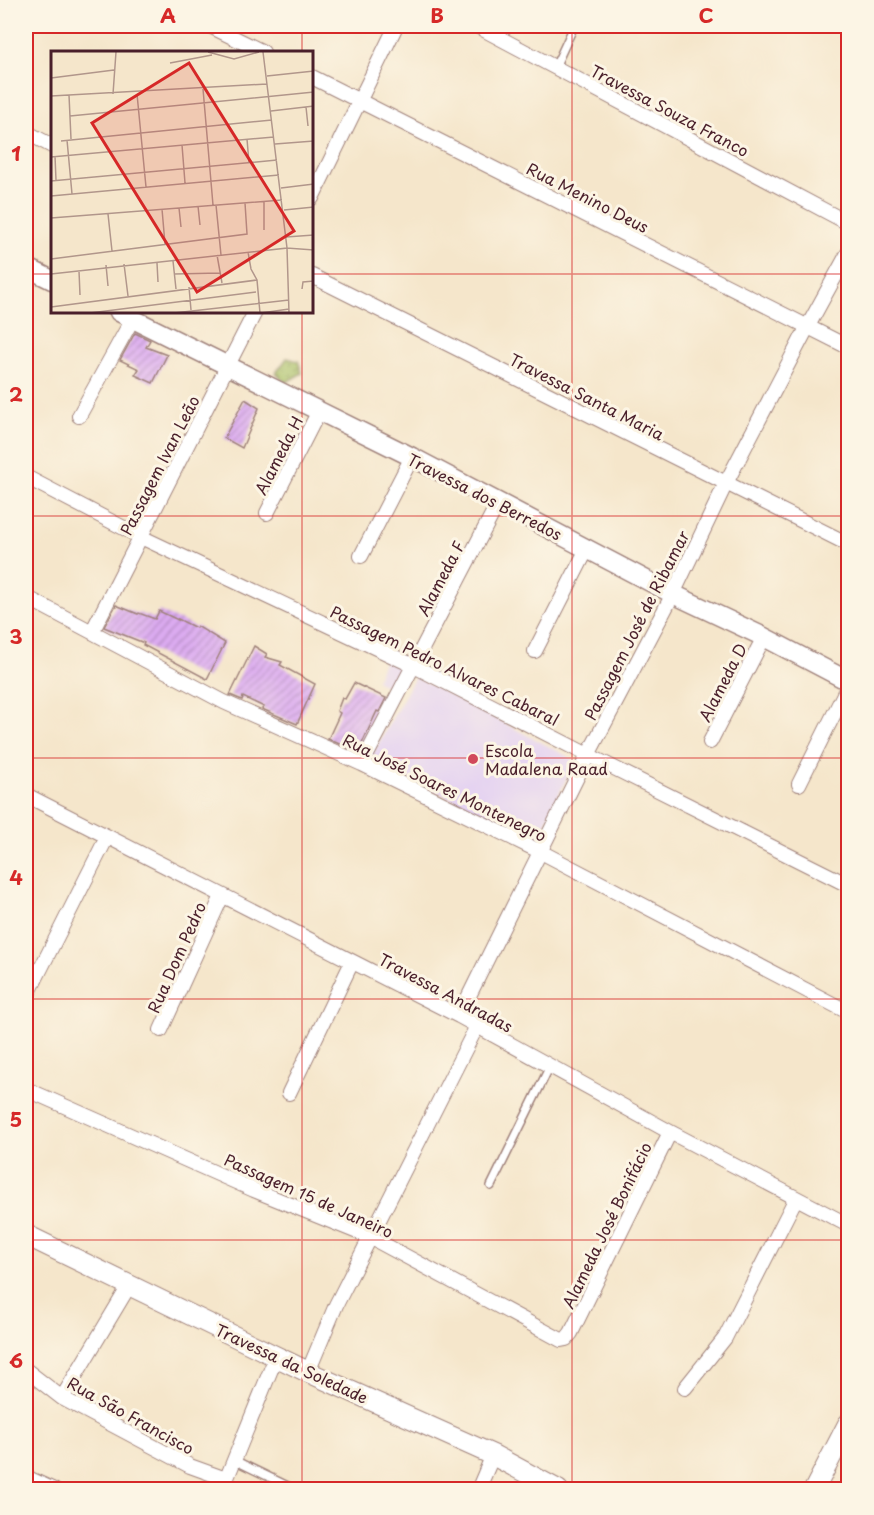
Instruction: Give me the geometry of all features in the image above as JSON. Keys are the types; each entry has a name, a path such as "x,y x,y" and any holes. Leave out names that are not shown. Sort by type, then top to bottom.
{"main road":[{"name":"Travessa da Soledade","path":"26,1235 276,1357 493,1455 558,1490"},
{"path":"814,1490 849,1424"}],"street":[{"path":"210,26 261,51"},
{"path":"314,194 396,26"},
{"name":"Travessa Souza Franco","path":"480,26 849,223"},
{"name":"Rua Menino Deus","path":"314,78 849,347"},
{"path":"26,132 51,145"},
{"name":"Passagem José de Ribamar","path":"459,1016 588,755 673,594 726,483 807,326 849,253"},
{"path":"26,268 51,280"},
{"name":"Travessa Santa Maria","path":"314,277 849,544"},
{"name":"Passagem Ivan Leão","path":"92,632 254,314"},
{"path":"79,417 126,315"},
{"name":"Travessa dos Berredos","path":"126,315 412,457 673,594 849,681"},
{"name":"Alameda H","path":"267,513 318,411"},
{"path":"361,556 412,457"},
{"name":"Passagem Pedro Alvares Cabaral","path":"26,477 141,537 412,665 849,885"},
{"name":"Alameda F","path":"362,764 498,503"},
{"path":"535,651 587,549"},
{"name":"Rua José Soares Montenegro","path":"26,597 224,702 362,764 541,852 849,1012"},
{"name":"Alameda D","path":"710,742 764,638"},
{"path":"799,784 849,686"},
{"name":"Travessa Andradas","path":"26,795 459,1016 669,1132 849,1225"},
{"path":"26,998 107,837"},
{"name":"Rua Dom Pedro","path":"161,1030 222,896"},
{"path":"289,1093 352,962"},
{"path":"308,1372 336,1305 477,1026"},
{"name":"Passagem 15 de Janeiro","path":"26,1089 254,1190 370,1238 551,1336 561,1340 566,1339 571,1333"},
{"name":"Alameda José Bonifácio","path":"571,1333 669,1132"},
{"path":"685,1388 725,1338 796,1198"},
{"path":"62,1398 129,1286"},
{"path":"224,1484 276,1357"},
{"name":"Rua São Francisco","path":"26,1370 62,1398 224,1484"},
{"path":"478,1490 493,1455"},
{"path":"26,1477 54,1490"}],"lane":[{"path":"555,67 573,26"},
{"path":"491,1186 550,1066"},
{"path":"234,1461 296,1490"}],"shaded area":[{"path":"386,658 406,667 394,691 376,680"},
{"name":"Escola Madalena Raad","path":"415,677 575,760 537,841 370,759"}],"green space":[{"path":"287,358 298,361 302,373 285,383 276,373"}],"building":[{"path":"135,333 150,340 146,347 167,355 153,383 135,375 139,369 120,360"},
{"path":"245,399 259,408 242,448 224,438"},
{"path":"116,605 155,619 159,611 196,628 197,626 225,643 207,679 143,645 144,643 104,627"},
{"path":"254,646 267,654 265,657 282,662 280,665 315,684 297,724 262,709 264,707 243,697 242,700 230,695"},
{"path":"354,683 386,698 379,712 377,711 358,752 328,739 340,713 337,711 342,698 345,699"}],"place":[{"name":"Escola Madalena Raad","path":"473,759"}]}
